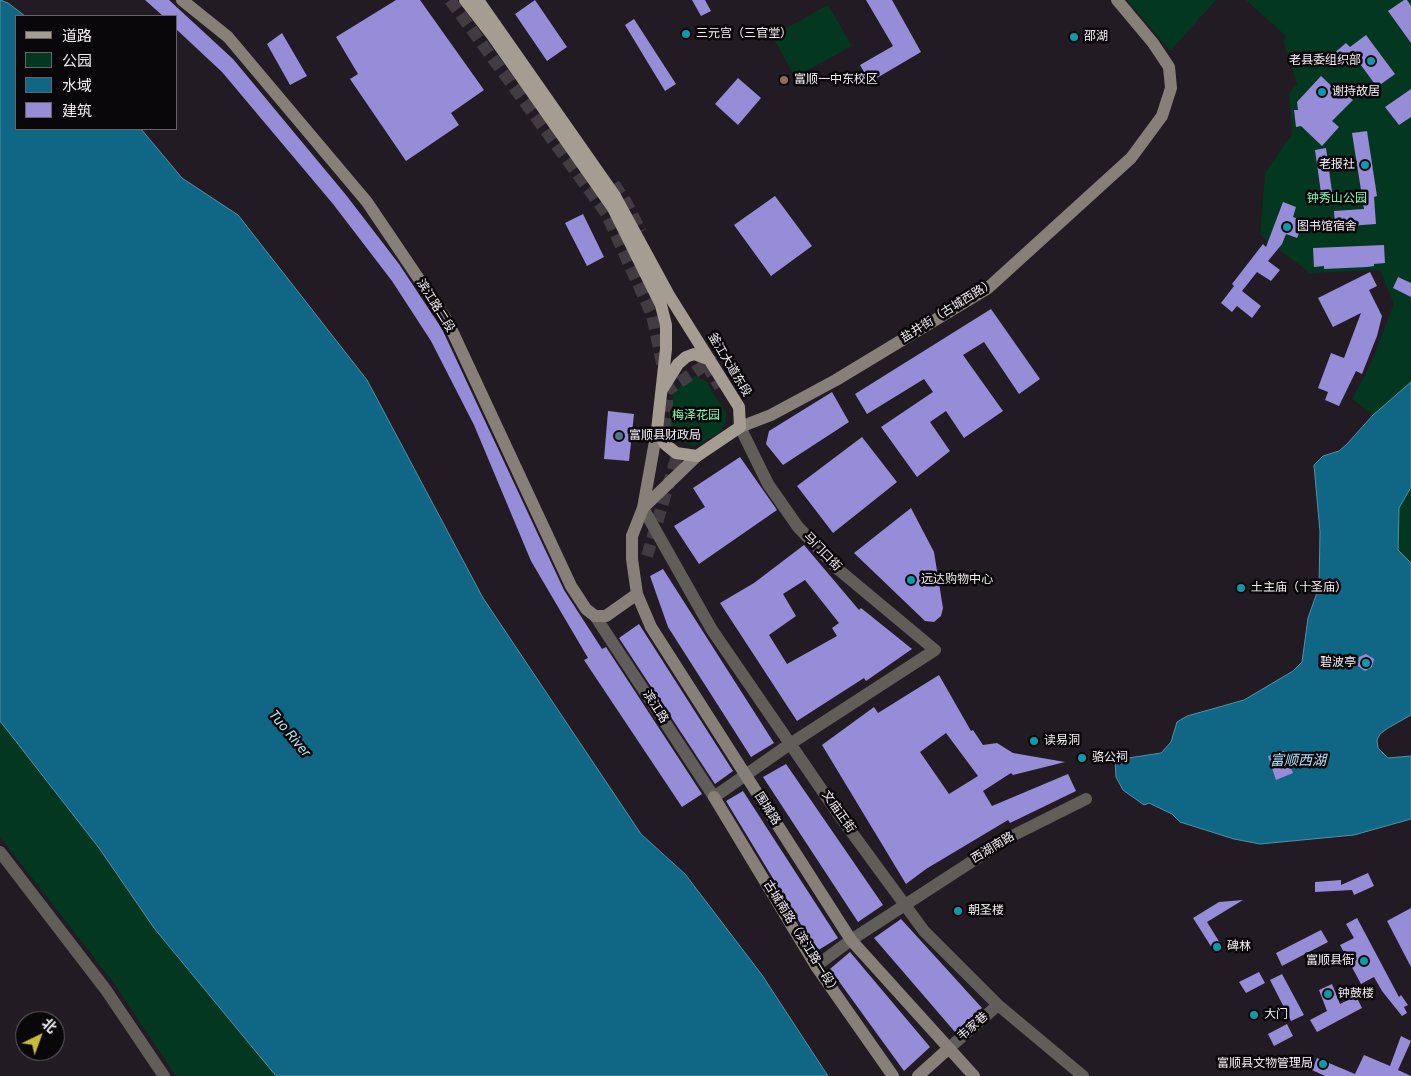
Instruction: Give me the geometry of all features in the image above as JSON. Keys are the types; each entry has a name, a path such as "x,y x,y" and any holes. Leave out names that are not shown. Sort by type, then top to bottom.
{"main road":[{"path":"465,0 492,35 617,216 661,305 666,325 666,348 658,430 665,444 676,453 686,456 698,456 740,427"},
{"name":"釜江大道东段","path":"478,0 615,196 670,297 738,407 740,427"},
{"path":"661,391 678,364 686,357 694,354 710,360"}],"street":[{"name":"滨江路二段","path":"182,0 228,37 367,202 442,314 571,586 586,609 595,616"},
{"name":"盐井街（古城西路）","path":"740,427 771,415 836,380 988,288 1131,158 1162,116 1171,88 1169,67 1153,43 1117,0"},
{"name":"马门口街","path":"740,427 768,484 798,527 839,570 935,650 790,744"},
{"path":"643,508 658,430"},
{"path":"643,508 698,456"},
{"name":"围城路","path":"643,508 632,536 632,559 637,594 651,627 851,940 974,1076"},
{"name":"文庙正街","path":"643,508 712,630 839,815 924,931 998,1005 1082,1076"},
{"path":"595,616 606,616 637,594"},
{"name":"滨江路","path":"595,616 714,797"},
{"path":"714,797 790,744"},
{"name":"古城南路（滨江路一段）","path":"714,797 816,966 893,1076"},
{"name":"西湖南路","path":"816,966 905,904 1008,838 1086,799"},
{"path":"0,852 106,990 164,1076"},
{"name":"韦家巷","path":"948,1049 998,1005"},
{"path":"918,1076 948,1049"}],"green space":[{"path":"1127,0 1216,0 1170,51"},
{"name":"钟秀山公园","path":"1246,0 1411,0 1411,382 1373,415 1352,399 1369,368 1394,304 1380,270 1310,273 1260,235 1265,173 1292,134 1289,94 1297,84 1283,40 1286,36"},
{"path":"828,5 852,46 795,77 772,36"},
{"name":"梅泽花园","path":"696,376 706,381 726,413 726,422 719,433 695,446 680,441 672,432 669,415 673,396 686,378"},
{"path":"1411,487 1411,563 1398,550 1399,508"},
{"path":"0,721 99,848 154,928 276,1076 176,1076 113,982 0,837"}],"water":[{"name":"Tuo River","path":"0,0 8,3 24,15 15,15 15,130 142,130 182,178 238,215 367,380 483,598 641,834 685,874 762,975 828,1076 276,1076 154,928 99,848 0,721"},
{"name":"富顺西湖","path":"1411,382 1411,487 1399,508 1398,550 1411,563 1411,715 1388,728 1380,734 1377,740 1378,748 1388,758 1411,756 1411,819 1354,835 1260,844 1234,839 1180,822 1172,814 1149,803 1144,805 1123,790 1116,777 1115,760 1161,753 1171,742 1177,722 1187,716 1244,700 1293,671 1302,662 1308,618 1319,587 1320,532 1314,465 1323,456 1339,451 1373,415"}],"building":[{"path":"145,0 169,0 233,59 346,195 399,264 442,329 564,590 602,649 606,647 702,794 682,807 584,660 588,658 531,561 474,425 431,341 392,281 333,204 222,72 178,31 178,15 162,15"},
{"path":"396,0 420,0 484,90 451,113 459,125 406,161 350,79 358,74 336,37"},
{"path":"535,0 567,47 547,61 515,14"},
{"path":"692,0 705,0 711,11 701,16"},
{"path":"866,0 892,0 921,52 870,82 860,65 893,46"},
{"path":"1404,0 1407,0 1411,6 1411,43 1388,11"},
{"path":"634,19 676,84 665,91 625,25"},
{"path":"282,33 307,76 290,85 267,44"},
{"name":"老县委组织部","path":"1366,35 1395,74 1377,87 1352,53 1332,68 1326,60 1346,43 1350,47"},
{"path":"1321,76 1340,94 1343,90 1353,100 1332,121 1339,127 1322,146 1301,126 1296,127 1294,110 1298,110 1297,102"},
{"path":"738,78 761,98 738,125 715,104"},
{"path":"1411,89 1411,117 1399,125 1385,107"},
{"path":"1367,131 1377,196 1374,197 1376,224 1335,227 1334,211 1364,209 1352,133"},
{"path":"1326,148 1333,199 1322,200 1315,150"},
{"path":"775,196 812,246 771,276 734,225"},
{"path":"1283,202 1296,207 1293,217 1304,221 1297,238 1286,234 1282,244 1268,261 1280,270 1271,281 1257,272 1242,291 1261,306 1252,318 1237,306 1232,312 1221,303 1234,286 1232,284 1263,244 1266,247"},
{"path":"583,214 604,257 587,266 565,223"},
{"path":"1384,245 1385,263 1367,267 1324,269 1324,266 1314,267 1313,248"},
{"path":"1370,272 1377,286 1369,290 1382,316 1377,336 1362,374 1356,371 1339,406 1325,400 1328,392 1318,388 1331,353 1344,358 1361,313 1333,327 1318,298"},
{"path":"1398,277 1411,283 1411,297 1393,288"},
{"path":"991,309 1040,379 1019,394 984,342 963,355 1003,411 964,438 946,411 930,422 950,451 917,477 881,427 933,392 924,379 867,414 855,394"},
{"path":"832,392 849,422 783,465 766,444 769,431"},
{"name":"富顺县财政局","path":"608,411 634,414 629,461 604,459"},
{"path":"862,437 897,482 833,533 797,486"},
{"path":"740,457 777,510 699,564 674,526 705,507 693,488"},
{"name":"远达购物中心","path":"911,508 934,552 943,608 941,616 934,622 925,621 854,553"},
{"path":"804,545 859,610 861,608 912,649 866,681 864,678 797,721 720,603 754,583","holes":["805,580 839,623 832,628 837,636 787,664 769,635 796,616 783,594"]},
{"path":"663,569 774,743 751,757 668,627 650,576"},
{"path":"639,624 733,771 715,784 619,638"},
{"name":"碧波亭","path":"1366,654 1374,659 1372,667 1365,671 1358,666 1359,657"},
{"path":"939,675 971,731 973,730 983,745 997,743 1013,753 1065,762 1013,775 1011,773 983,791 992,806 1068,774 1076,791 1010,823 1008,820 926,869 906,884 822,745 874,707 878,713","holes":["946,733 978,776 949,794 920,752"]},
{"path":"1284,751 1293,773 1276,780 1268,756"},
{"path":"786,764 883,905 858,922 763,777"},
{"path":"743,791 838,938 817,951 726,801"},
{"path":"1368,873 1374,886 1354,895 1352,890 1315,892 1315,882 1341,880 1341,885"},
{"path":"1243,900 1207,922 1220,943 1212,948 1193,918 1219,902"},
{"path":"1411,908 1411,967 1387,921"},
{"name":"富顺县衙","path":"1357,918 1399,997 1401,995 1408,1005 1404,1007 1407,1013 1402,1016 1382,991 1374,977 1361,984 1340,945 1354,938 1346,924"},
{"path":"901,919 982,1008 955,1032 874,938"},
{"path":"1321,930 1328,942 1282,966 1276,953"},
{"path":"850,952 930,1047 904,1071 830,969"},
{"path":"1259,972 1265,983 1246,993 1239,982"},
{"path":"1282,974 1304,1015 1291,1021 1270,980"},
{"path":"1332,984 1340,1004 1356,996 1362,1008 1317,1032 1310,1020 1327,1011 1319,990"},
{"path":"1287,1024 1293,1036 1274,1046 1268,1034"},
{"path":"1401,1036 1411,1041 1398,1070 1411,1076 1325,1076 1312,1070 1317,1058 1355,1074 1364,1055 1390,1066"}],"tunnel":[{"path":"450,0 606,213 652,315 663,368"},
{"path":"614,184 626,202 641,232"},
{"path":"697,349 720,387"},
{"path":"671,444 664,439 668,390 705,365"},
{"path":"647,556 679,449"}],"place":[{"name":"三元宫（三官堂）","path":"686,34"},
{"name":"邵湖","path":"1074,37"},
{"name":"老县委组织部","path":"1371,61"},
{"name":"富顺一中东校区","path":"784,80"},
{"name":"谢持故居","path":"1322,92"},
{"name":"老报社","path":"1365,165"},
{"name":"图书馆宿舍","path":"1287,227"},
{"name":"富顺县财政局","path":"619,436"},
{"name":"远达购物中心","path":"911,580"},
{"name":"土主庙（十圣庙）","path":"1241,588"},
{"name":"碧波亭","path":"1366,663"},
{"name":"读易洞","path":"1034,741"},
{"name":"骆公祠","path":"1082,758"},
{"name":"朝圣楼","path":"958,911"},
{"name":"碑林","path":"1217,947"},
{"name":"富顺县衙","path":"1364,961"},
{"name":"钟鼓楼","path":"1328,994"},
{"name":"大门","path":"1254,1015"},
{"name":"富顺县文物管理局","path":"1323,1064"}]}
